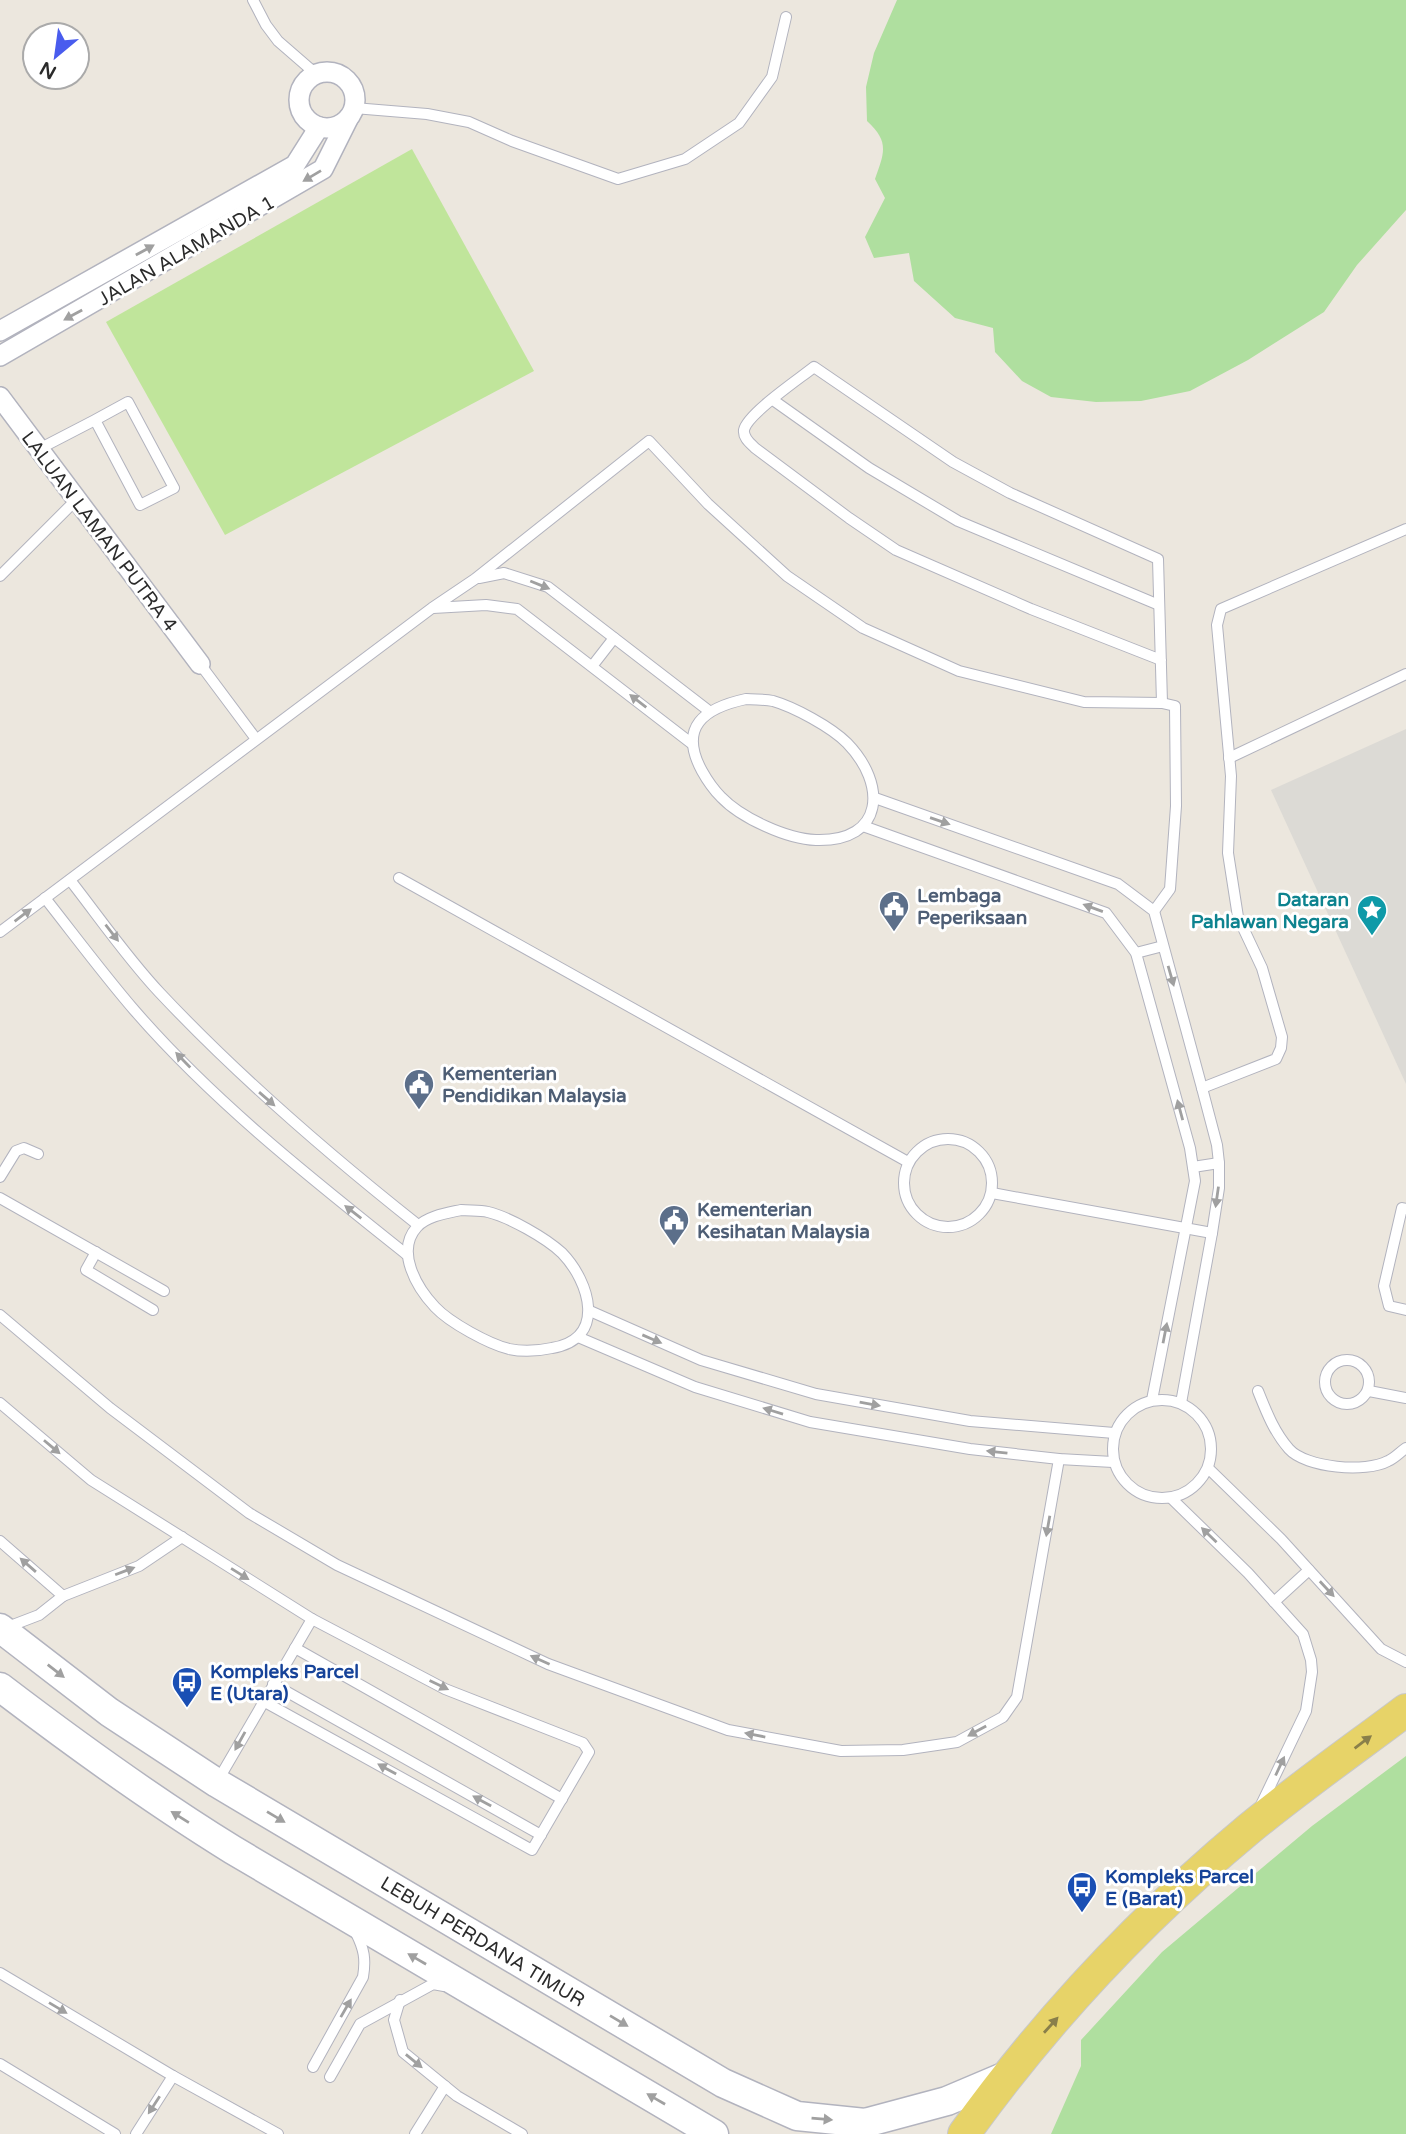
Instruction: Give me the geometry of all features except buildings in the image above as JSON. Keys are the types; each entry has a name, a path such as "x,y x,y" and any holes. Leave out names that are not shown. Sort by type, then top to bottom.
{"main road":[{"name":"LEBUH PERDANA TIMUR","path":"1,1629 109,1712 217,1783 723,2083 797,2116 864,2123 947,2101 1006,2076"},
{"path":"0,1687 84,1752 155,1801 350,1920 714,2134"},
{"path":"964,2134 1006,2076 1117,1951 1250,1828 1406,1710"}],"street":[{"path":"328,72 341,76 350,85 355,96 351,114 334,128 319,127 307,121 300,109 299,95 305,83 316,74 328,72"},
{"name":"JALAN ALAMANDA 1","path":"0,356 323,169 351,114"},
{"name":"JALAN ALAMANDA 1","path":"0,331 295,165 319,127"},
{"name":"LALUAN LAMAN PUTRA 4","path":"0,397 200,664"}],"lane":[{"path":"253,0 278,41 316,74"},
{"path":"351,114 427,114 469,122 512,141 618,179 685,159 739,123 772,77 786,17"},
{"path":"1161,660 1031,609 896,550 849,518 745,438 744,430 750,417 814,367 953,462 1010,493 1158,559 1163,703"},
{"path":"773,400 869,468 958,521 1158,605"},
{"path":"39,449 128,402 174,488 141,505 95,420"},
{"path":"0,413 23,428"},
{"path":"0,932 432,608 475,579 649,441 708,504 787,576 863,628 971,674 1084,702 1163,703 1175,706 1176,806 1170,889 1154,911"},
{"path":"0,576 76,499"},
{"path":"1202,1088 1276,1059 1282,1037 1262,968 1238,917 1228,853 1231,776 1217,625 1221,610 1406,529"},
{"path":"475,579 505,573 548,587 709,711"},
{"path":"432,608 486,605 517,609 691,743 698,762 721,798 778,833 796,839 842,837 863,826 872,814 875,798 870,779 860,759 847,743 834,733 787,706 770,700 746,699 723,704 709,711 694,728 691,743"},
{"path":"593,665 614,638"},
{"path":"200,664 256,739"},
{"path":"1229,758 1406,674"},
{"path":"875,798 1118,884 1154,911 1217,1145 1219,1163 1219,1188 1212,1233 1181,1403"},
{"path":"863,826 1106,913 1136,953 1190,1148 1195,1181 1152,1400"},
{"path":"399,878 908,1162"},
{"path":"69,880 157,990 244,1079 340,1163 418,1225"},
{"path":"46,898 136,1012 222,1100 318,1184 406,1254"},
{"path":"1136,953 1163,946"},
{"path":"959,1139 981,1154 991,1172 992,1193 981,1214 963,1226 941,1228 918,1217 906,1200 904,1174 908,1162 923,1145 937,1140 959,1139"},
{"path":"0,1177 16,1151 23,1148 38,1154"},
{"path":"1193,1167 1219,1163"},
{"path":"992,1193 1212,1233"},
{"path":"0,1198 164,1291"},
{"path":"1406,1209 1402,1208 1384,1286 1389,1306 1406,1310"},
{"path":"461,1210 485,1211 502,1217 550,1243 562,1254 585,1290 590,1311 587,1325 578,1337 557,1348 534,1351 493,1344 436,1308 412,1273 406,1254 409,1239 418,1225 439,1215 461,1210"},
{"path":"96,1252 86,1270 153,1310"},
{"path":"590,1311 701,1360 816,1394 970,1421 1114,1433"},
{"path":"0,1315 110,1408 248,1513 337,1565 421,1606 561,1668 728,1730 841,1751 903,1750 957,1742 1003,1717 1017,1697 1059,1459"},
{"path":"578,1337 695,1387 810,1422 970,1449 1113,1462"},
{"path":"1349,1359 1362,1365 1370,1377 1368,1391 1359,1401 1346,1405 1333,1399 1325,1387 1326,1373 1335,1363 1349,1359"},
{"path":"1258,1391 1272,1424 1291,1451 1322,1466 1353,1468 1387,1462 1406,1448"},
{"path":"1368,1391 1406,1398"},
{"path":"1152,1400 1181,1403 1202,1419 1212,1443 1208,1468 1194,1488 1171,1498 1146,1496 1126,1483 1113,1462 1114,1433 1123,1418 1136,1406 1152,1400"},
{"path":"0,1403 91,1480 312,1619 445,1689 583,1743 588,1748 588,1757 532,1850 263,1701"},
{"path":"1208,1468 1281,1539 1381,1649 1406,1662"},
{"path":"1171,1498 1303,1634 1311,1660 1312,1672 1306,1711 1250,1828"},
{"path":"1,1629 39,1615 63,1596 139,1566 182,1537"},
{"path":"0,1541 63,1596"},
{"path":"1274,1602 1309,1570"},
{"path":"217,1783 312,1619"},
{"path":"295,1648 562,1798"},
{"path":"273,1684 541,1835"},
{"path":"313,2067 363,1977 366,1960 364,1948 350,1920"},
{"path":"1,1976 278,2134"},
{"path":"330,2077 360,2024 433,1984 472,1991"},
{"path":"400,2000 394,2021 403,2052 444,2086 522,2134"},
{"path":"0,2064 115,2134"},
{"path":"136,2134 173,2076"},
{"path":"415,2134 444,2086"}],"green space":[{"path":"897,0 1406,0 1406,210 1357,265 1324,312 1248,360 1190,391 1141,401 1096,402 1051,397 1022,381 995,352 993,328 955,318 914,281 909,253 874,258 865,237 885,198 875,179 883,148 879,135 867,121 866,87 874,53"},
{"path":"412,149 534,371 225,535 106,322"},
{"path":"1406,1756 1406,2134 1051,2134 1081,2066 1081,2040 1162,1952 1312,1826"}],"shaded area":[{"name":"Dataran Pahlawan Negara","path":"1406,729 1406,1084 1271,790"}],"place":[{"name":"Lembaga Peperiksaan","path":"894,933"},
{"name":"Dataran Pahlawan Negara","path":"1372,937"},
{"name":"Kementerian Pendidikan Malaysia","path":"419,1111"},
{"name":"Kementerian Kesihatan Malaysia","path":"674,1247"},
{"name":"Kompleks Parcel E (Utara)","path":"187,1709"},
{"name":"Kompleks Parcel E (Barat)","path":"1082,1914"}]}
